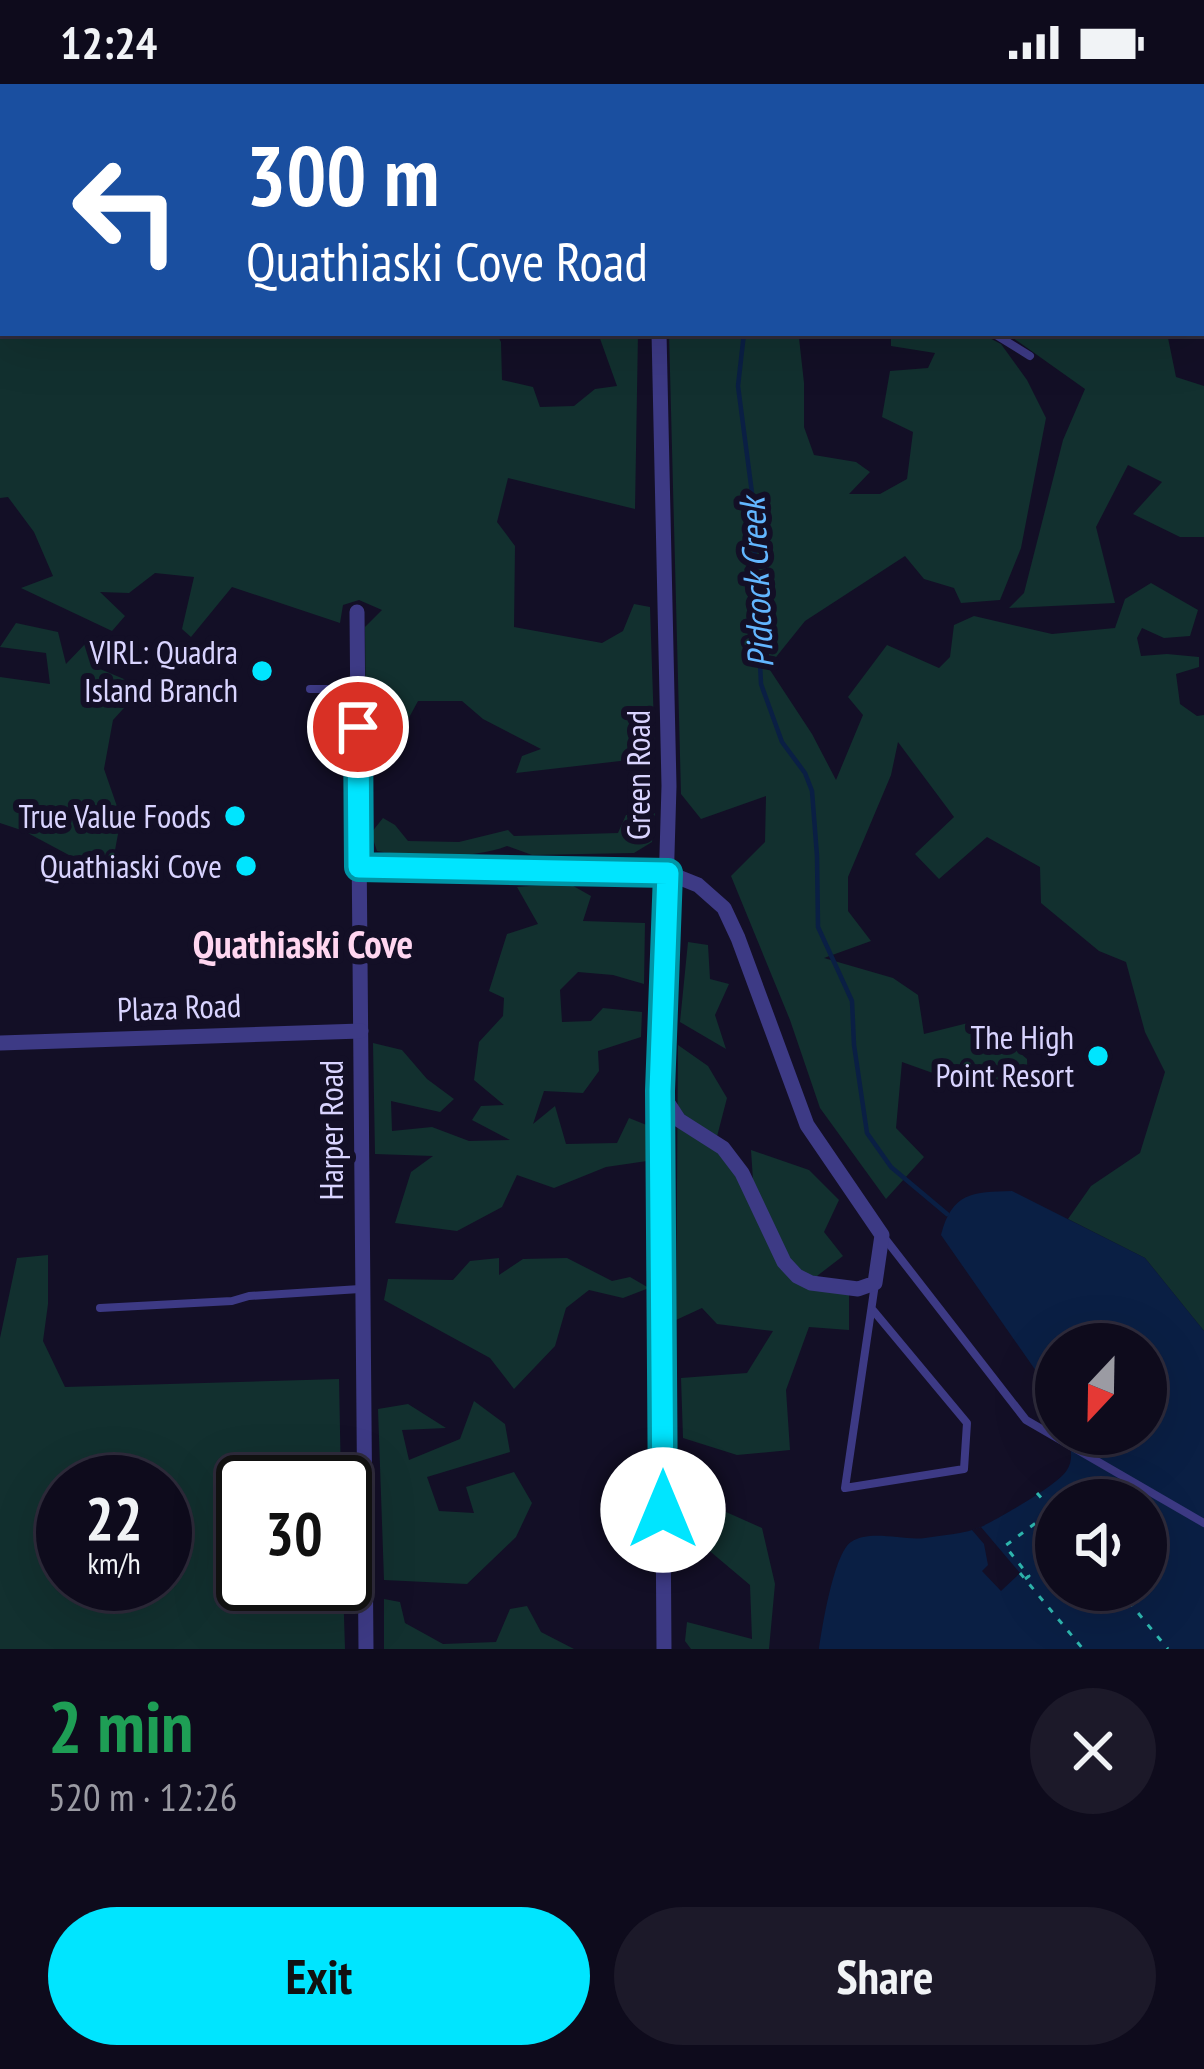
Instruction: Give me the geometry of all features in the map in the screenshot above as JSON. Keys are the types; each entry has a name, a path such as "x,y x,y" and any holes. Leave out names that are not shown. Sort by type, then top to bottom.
{"street":[{"name":"Green Road","path":"659,336 668,703 660,1091 664,1649"},
{"name":"Harper Road","path":"358,612 366,1649"},
{"path":"359,867 668,873 698,885 724,908 738,938 807,1125 882,1235 875,1283 859,1289 797,1276 784,1262 742,1173 722,1148 680,1120 660,1091"},
{"name":"Plaza Road","path":"0,1043 361,1031"}],"lane":[{"path":"998,336 1030,356"},
{"path":"310,689 358,689"},
{"path":"882,1235 1026,1420 1204,1523"},
{"path":"872,1309 967,1424 964,1469 845,1488 875,1283"},
{"path":"100,1308 362,1289"}],"path":[{"path":"1025,1580 1029,1576 1005,1546 1035,1525"},
{"path":"1020,1573 1083,1649"},
{"path":"1136,1611 1168,1649"}],"green space":[{"path":"0,336 498,336 502,380 533,387 540,407 574,406 595,389 617,386 599,336 638,336 635,509 508,478 497,522 515,546 514,627 602,643 623,631 634,604 650,607 655,757 516,773 522,756 541,749 483,719 462,701 418,701 404,727 366,728 365,627 382,610 359,600 343,605 340,623 232,587 191,637 182,629 194,577 155,573 129,593 100,592 125,616 112,631 21,588 53,576 34,532 8,497 0,498"},
{"path":"669,336 806,336 799,338 804,427 814,455 856,462 870,472 849,494 880,494 907,479 913,432 882,417 890,371 928,368 935,353 891,346 891,336 986,336 1001,344 1046,418 1021,548 1000,600 961,603 954,588 924,579 905,556 805,621 768,667 836,780 863,715 848,697 887,645 939,668 950,657 954,625 974,616 1052,634 1115,628 1125,599 1151,583 1198,610 1190,636 1164,638 1142,628 1137,638 1141,656 1199,657 1199,667 1176,674 1180,704 1197,716 1204,715 1204,1331 1145,1258 1068,1219 1091,1186 1140,1153 1165,1072 1145,1032 1126,962 1099,951 1041,903 1040,867 987,837 939,879 915,854 954,817 898,742 891,775 848,877 848,911 871,941 824,958 893,978 918,995 924,1034 980,1020 1027,1059 1028,1087 972,1087 902,1062 896,1128 924,1157 886,1199 820,1108 731,876 765,842 766,796 701,819 681,794"},
{"path":"1010,336 1168,336 1176,377 1204,386 1204,537 1180,537 1133,514 1162,482 1128,465 1096,527 1115,603 1009,608 1024,593 1063,440 1085,389"},
{"path":"16,623 58,632 66,664 88,641 100,669 143,687 113,720 104,769 121,818 110,877 0,823 0,677 50,684 46,653 0,647"},
{"path":"655,813 652,842 634,853 532,855 507,846 461,855 407,855 377,851 371,833 383,818 408,841 459,842 508,830 514,836 618,833 626,815"},
{"path":"568,883 591,896 583,921 645,923 644,984 578,972 560,990 562,1022 591,1021 603,1008 642,1012 641,1037 598,1051 599,1071 583,1093 544,1091 533,1124 555,1106 566,1144 617,1143 629,1118 649,1126 647,1161 606,1167 554,1188 517,1175 502,1207 457,1231 395,1223 411,1172 433,1156 375,1154 373,1043 402,1050 427,1079 454,1099 440,1112 391,1101 392,1131 432,1127 469,1141 510,1140 472,1120 481,1106 504,1105 474,1080 479,1042 503,1016 504,998 489,991 507,934 538,924 517,887"},
{"path":"688,942 708,945 710,979 729,984 715,1015 726,1049 680,1022"},
{"path":"678,1045 708,1066 727,1098 714,1148 753,1180 751,1150 809,1170 839,1200 824,1232 843,1256 817,1276 849,1295 849,1330 809,1327 786,1390 790,1450 737,1455 683,1438 681,1378 747,1373 773,1331 717,1324 702,1308 676,1320"},
{"path":"48,1255 43,1341 65,1387 339,1379 340,1455 216,1455 216,1611 344,1611 345,1649 0,1649 0,1338 17,1258"},
{"path":"499,1258 499,1275 523,1259 567,1258 612,1281 630,1277 649,1288 623,1298 589,1290 566,1308 555,1346 514,1389 490,1358 384,1300 388,1279 453,1280 470,1261"},
{"path":"474,1401 505,1424 510,1452 427,1477 439,1511 474,1513 466,1487 514,1472 532,1503 516,1537 467,1584 384,1580 378,1409 408,1404 446,1428 402,1430 409,1460 460,1439"},
{"path":"679,1491 762,1528 775,1584 769,1649 691,1649 685,1641 687,1622 752,1639 750,1585 680,1526"},
{"path":"384,1599 400,1602 405,1623 443,1644 496,1642 510,1609 527,1606 541,1632 574,1649 384,1649"}],"water":[{"path":"1012,1191 1145,1258 1204,1331 1204,1649 819,1649 834,1575 851,1542 868,1536 925,1538 961,1533 989,1523 1035,1495 1035,1611 1167,1611 1167,1479 1057,1479 1069,1466 1071,1455 1167,1455 1167,1323 1035,1323 1035,1370 941,1235 951,1210 975,1194"}],"pier":[{"path":"981,1527 1020,1573 1001,1591 982,1571 988,1565 984,1544 972,1530"}],"waterway":[{"name":"Pidcock Creek","path":"744,336 738,386 752,493 761,684 782,742 812,791 818,927 852,1001 867,1133 891,1167 947,1214"}],"place":[{"name":"VIRL: Quadra Island Branch","path":"262,671"},
{"name":"True Value Foods","path":"235,816"},
{"name":"Quathiaski Cove","path":"246,866"},
{"name":"The High Point Resort","path":"1098,1056"}],"district":[{"name":"Quathiaski Cove","path":"303,944"}],"route":[{"path":"358,727 359,867 668,873 660,1091 663,1510"}]}
